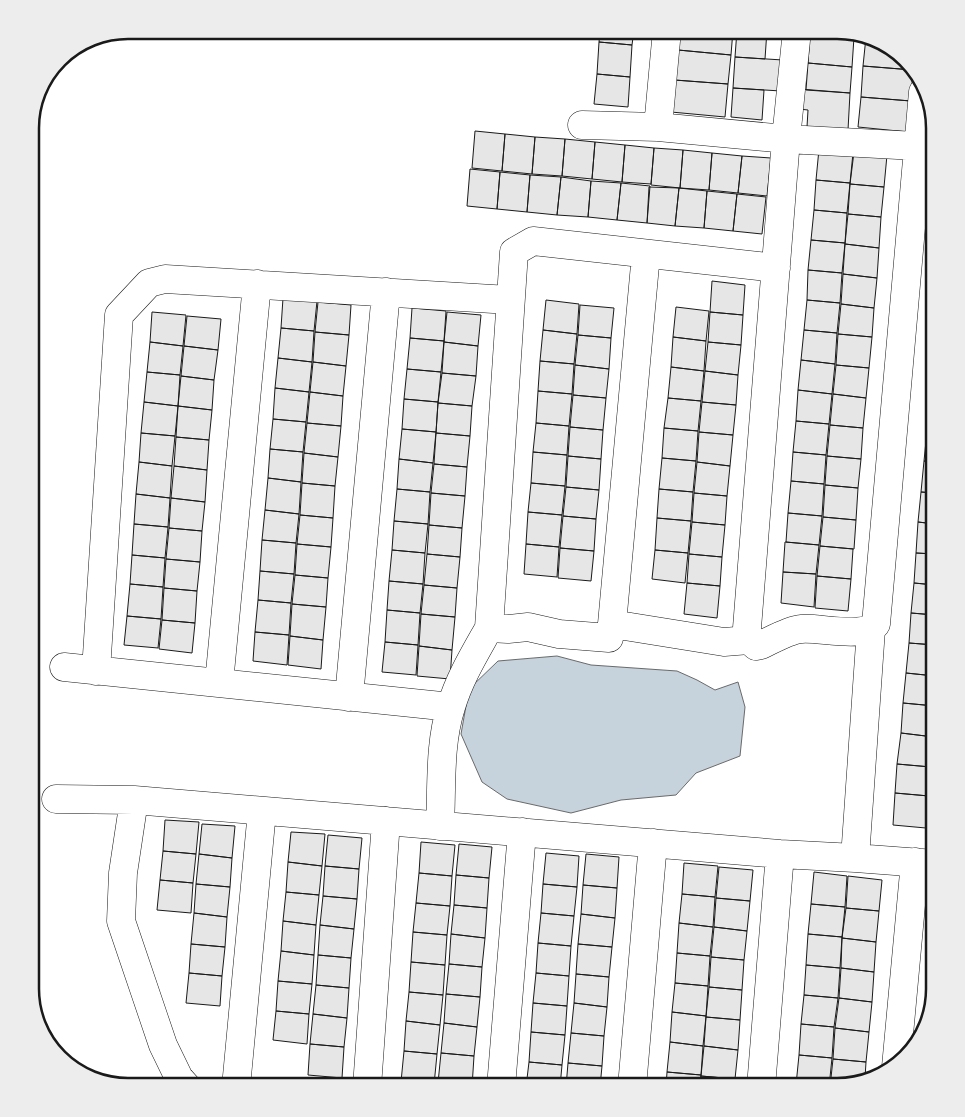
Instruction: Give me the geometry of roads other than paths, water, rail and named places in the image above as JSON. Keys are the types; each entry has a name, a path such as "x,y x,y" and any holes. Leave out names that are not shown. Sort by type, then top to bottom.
{"street":[{"path":"658,127 666,39"},
{"path":"796,39 786,139 747,628 749,640 753,645 759,646 801,628 860,631 871,629 876,624 926,147 924,111"},
{"path":"582,125 658,127 786,139 926,147"},
{"path":"440,826 444,740 451,707 463,675 490,628 514,252 533,241 776,268"},
{"path":"490,628 528,627 559,634 609,638 612,624 646,254"},
{"path":"96,670 119,315 149,283 165,279 510,300"},
{"path":"219,683 257,284"},
{"path":"349,697 386,292"},
{"path":"612,624 724,642 749,640"},
{"path":"855,858 871,629"},
{"path":"64,667 451,707"},
{"path":"56,799 134,800 780,854 925,863 898,1054"},
{"path":"134,800 124,873 121,921 163,1045 179,1078"},
{"path":"237,1078 262,811"},
{"path":"368,1078 386,821"},
{"path":"501,1078 522,832"},
{"path":"633,1078 653,843"},
{"path":"762,1078 780,854"}]}
